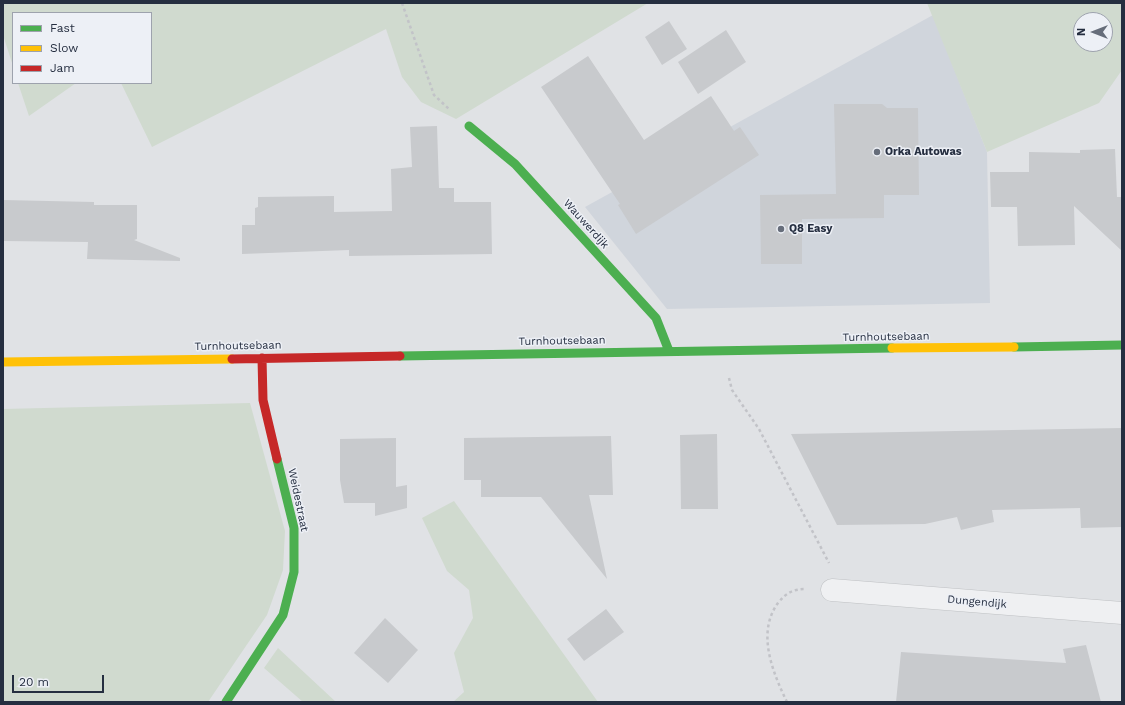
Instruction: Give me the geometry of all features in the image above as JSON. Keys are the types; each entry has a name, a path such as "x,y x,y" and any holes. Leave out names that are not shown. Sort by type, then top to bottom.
{"main road":[{"name":"Wauwerdijk","path":"469,126 515,164 656,318 669,351"},
{"name":"Turnhoutsebaan","path":"3,362 1122,345"},
{"name":"Weidestraat","path":"226,702 282,615 294,572 294,528 263,400 262,358"}],"street":[{"name":"Dungendijk","path":"832,590 1122,613"}],"path":[{"path":"402,3 434,95 469,126"},
{"path":"721,352 732,390 759,429 830,565 832,590 796,589 784,594 773,609 767,630 768,649 772,669 788,702"}],"shaded area":[{"path":"3,3 648,3 456,119 421,102 402,77 386,29 152,147 121,84 152,84 152,12 12,12 12,63 3,35"},
{"path":"927,3 1122,3 1122,70 1099,103 987,152"},
{"path":"933,15 987,152 990,303 667,309 585,207"},
{"path":"18,84 75,84 29,116"},
{"path":"250,403 285,531 283,570 267,615 208,702 3,702 3,409"},
{"path":"454,501 598,702 453,702 464,692 454,653 473,618 469,590 447,571 422,518"},
{"path":"278,648 336,702 303,702 264,668"}],"building":[{"path":"669,21 687,49 662,65 645,37"},
{"path":"726,30 746,62 698,94 678,62"},
{"path":"588,56 644,140 711,96 734,131 740,127 759,155 636,234 618,205 620,204 541,87"},
{"name":"Orka Autowas","path":"834,104 882,104 887,108 918,108 919,195 884,195 884,218 802,219 802,264 761,264 760,195 836,194"},
{"path":"437,126 439,188 454,188 454,202 491,202 492,254 349,256 349,250 242,254 242,225 255,225 255,208 258,207 258,197 334,196 334,212 392,211 391,169 412,167 410,127"},
{"path":"1115,149 1117,197 1122,197 1122,251 1074,206 1075,245 1018,246 1017,207 991,207 990,172 1029,172 1029,152 1080,153 1080,150"},
{"path":"3,200 94,202 94,205 137,205 137,239 134,240 180,258 180,261 87,259 88,242 3,241"},
{"path":"1122,428 1122,527 1081,528 1080,508 992,510 994,522 961,530 957,517 925,524 837,525 791,434"},
{"path":"717,434 718,509 681,509 680,435"},
{"path":"611,436 613,495 589,495 607,579 541,497 481,497 481,480 464,480 464,438"},
{"path":"396,438 396,487 407,485 407,508 375,516 375,503 344,503 340,480 340,439"},
{"path":"606,609 624,632 584,661 567,639"},
{"path":"385,618 418,650 388,683 354,653"},
{"path":"1086,645 1101,702 896,702 901,652 1066,663 1063,649"}],"traffic: fast":[{"path":"469,126 515,164 656,318 669,351"},
{"path":"1014,347 1122,345"},
{"path":"400,356 892,348"},
{"path":"226,702 283,615 294,572 294,528 277,459"}],"traffic: slow":[{"path":"892,348 1014,347"},
{"path":"3,362 232,359"}],"traffic: jam":[{"path":"232,359 400,356"},
{"path":"262,358 263,400 277,459"}],"place":[{"name":"Orka Autowas","path":"877,152"},
{"name":"Q8 Easy","path":"781,229"}]}
